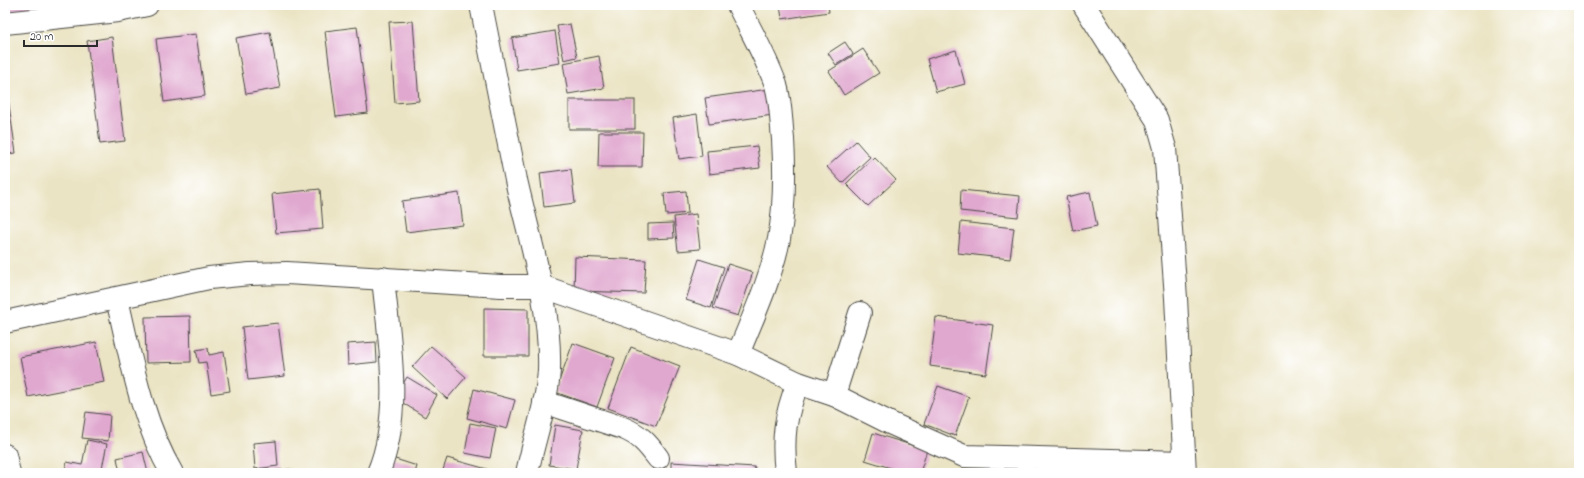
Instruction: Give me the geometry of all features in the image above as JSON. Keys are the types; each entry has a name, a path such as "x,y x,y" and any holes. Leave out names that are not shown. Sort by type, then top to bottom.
{"street":[{"path":"5,23 51,11 118,11 147,5"},
{"path":"481,5 516,180 542,286 549,348 548,372 544,402 527,473"},
{"path":"738,5 765,60 776,86 779,98 784,162 784,196 779,241 772,264 738,354"},
{"path":"5,322 209,278 250,274 287,272 501,286 542,286 738,354 798,383 834,395 892,424 963,464 1185,468 1176,298 1165,148 1157,120 1084,5"},
{"path":"378,473 385,453 389,430 392,378 383,278"},
{"path":"117,299 136,379 149,423 156,443 172,473"},
{"path":"834,395 860,313"},
{"path":"786,473 786,418 798,383"},
{"path":"544,402 635,433 646,442 658,458"},
{"path":"5,455 9,473"}],"building":[{"path":"5,5 36,5 38,14 8,20"},
{"path":"50,5 80,5 51,11"},
{"path":"780,5 828,5 829,12 782,19"},
{"path":"413,21 419,101 395,103 389,22"},
{"path":"570,24 577,57 564,60 557,26"},
{"path":"357,27 368,113 336,117 325,31"},
{"path":"555,31 560,63 517,70 512,38"},
{"path":"270,32 280,88 246,94 236,38"},
{"path":"196,34 205,96 164,102 156,39"},
{"path":"112,37 125,141 100,144 87,41"},
{"path":"845,42 853,54 836,65 828,53"},
{"path":"863,49 879,73 844,95 829,71"},
{"path":"956,50 965,84 936,92 927,59"},
{"path":"599,56 604,88 568,94 563,63"},
{"path":"5,78 16,153 5,154"},
{"path":"769,89 773,115 709,124 705,98"},
{"path":"569,100 635,100 635,129 569,129"},
{"path":"697,114 702,156 679,159 673,118"},
{"path":"599,132 643,132 642,167 598,167"},
{"path":"856,141 870,157 842,183 827,167"},
{"path":"757,146 760,168 709,174 707,151"},
{"path":"874,157 896,180 868,206 846,184"},
{"path":"571,169 575,203 544,207 540,173"},
{"path":"320,189 323,229 276,233 272,194"},
{"path":"961,190 1020,196 1018,217 960,211"},
{"path":"686,191 688,213 666,215 664,193"},
{"path":"1090,192 1097,226 1073,231 1066,197"},
{"path":"459,193 463,225 406,232 402,201"},
{"path":"696,214 700,249 678,251 674,217"},
{"path":"961,222 1014,228 1010,259 958,253"},
{"path":"673,223 674,238 648,239 648,224"},
{"path":"575,257 646,260 644,293 574,291"},
{"path":"699,259 724,267 711,308 686,300"},
{"path":"728,264 753,272 738,316 713,308"},
{"path":"484,308 528,309 528,356 484,356"},
{"path":"190,316 191,362 146,363 145,317"},
{"path":"936,317 993,325 986,374 930,366"},
{"path":"278,323 285,376 248,380 242,327"},
{"path":"96,342 104,382 28,397 20,357"},
{"path":"376,342 377,362 348,365 347,344"},
{"path":"573,343 615,358 597,407 555,392"},
{"path":"431,346 466,377 447,399 412,367"},
{"path":"631,347 680,366 656,426 608,408"},
{"path":"208,348 209,355 224,352 230,391 211,394 206,362 199,363 196,350"},
{"path":"407,377 437,395 425,417 395,398"},
{"path":"938,386 969,397 955,436 924,424"},
{"path":"474,389 515,400 507,429 467,418"},
{"path":"86,412 110,415 108,441 82,438"},
{"path":"470,423 496,428 490,458 465,453"},
{"path":"555,425 583,430 576,469 549,465"},
{"path":"873,433 927,450 920,473 907,473 865,460"},
{"path":"87,440 107,444 101,473 64,473 67,462 82,465"},
{"path":"276,441 278,466 255,469 253,443"},
{"path":"143,452 148,473 120,473 117,458"},
{"path":"389,457 417,466 415,473 384,473"},
{"path":"447,458 487,469 486,473 442,473"},
{"path":"671,462 755,467 754,473 671,473"},
{"path":"291,469 292,473 251,473 251,472"}]}
